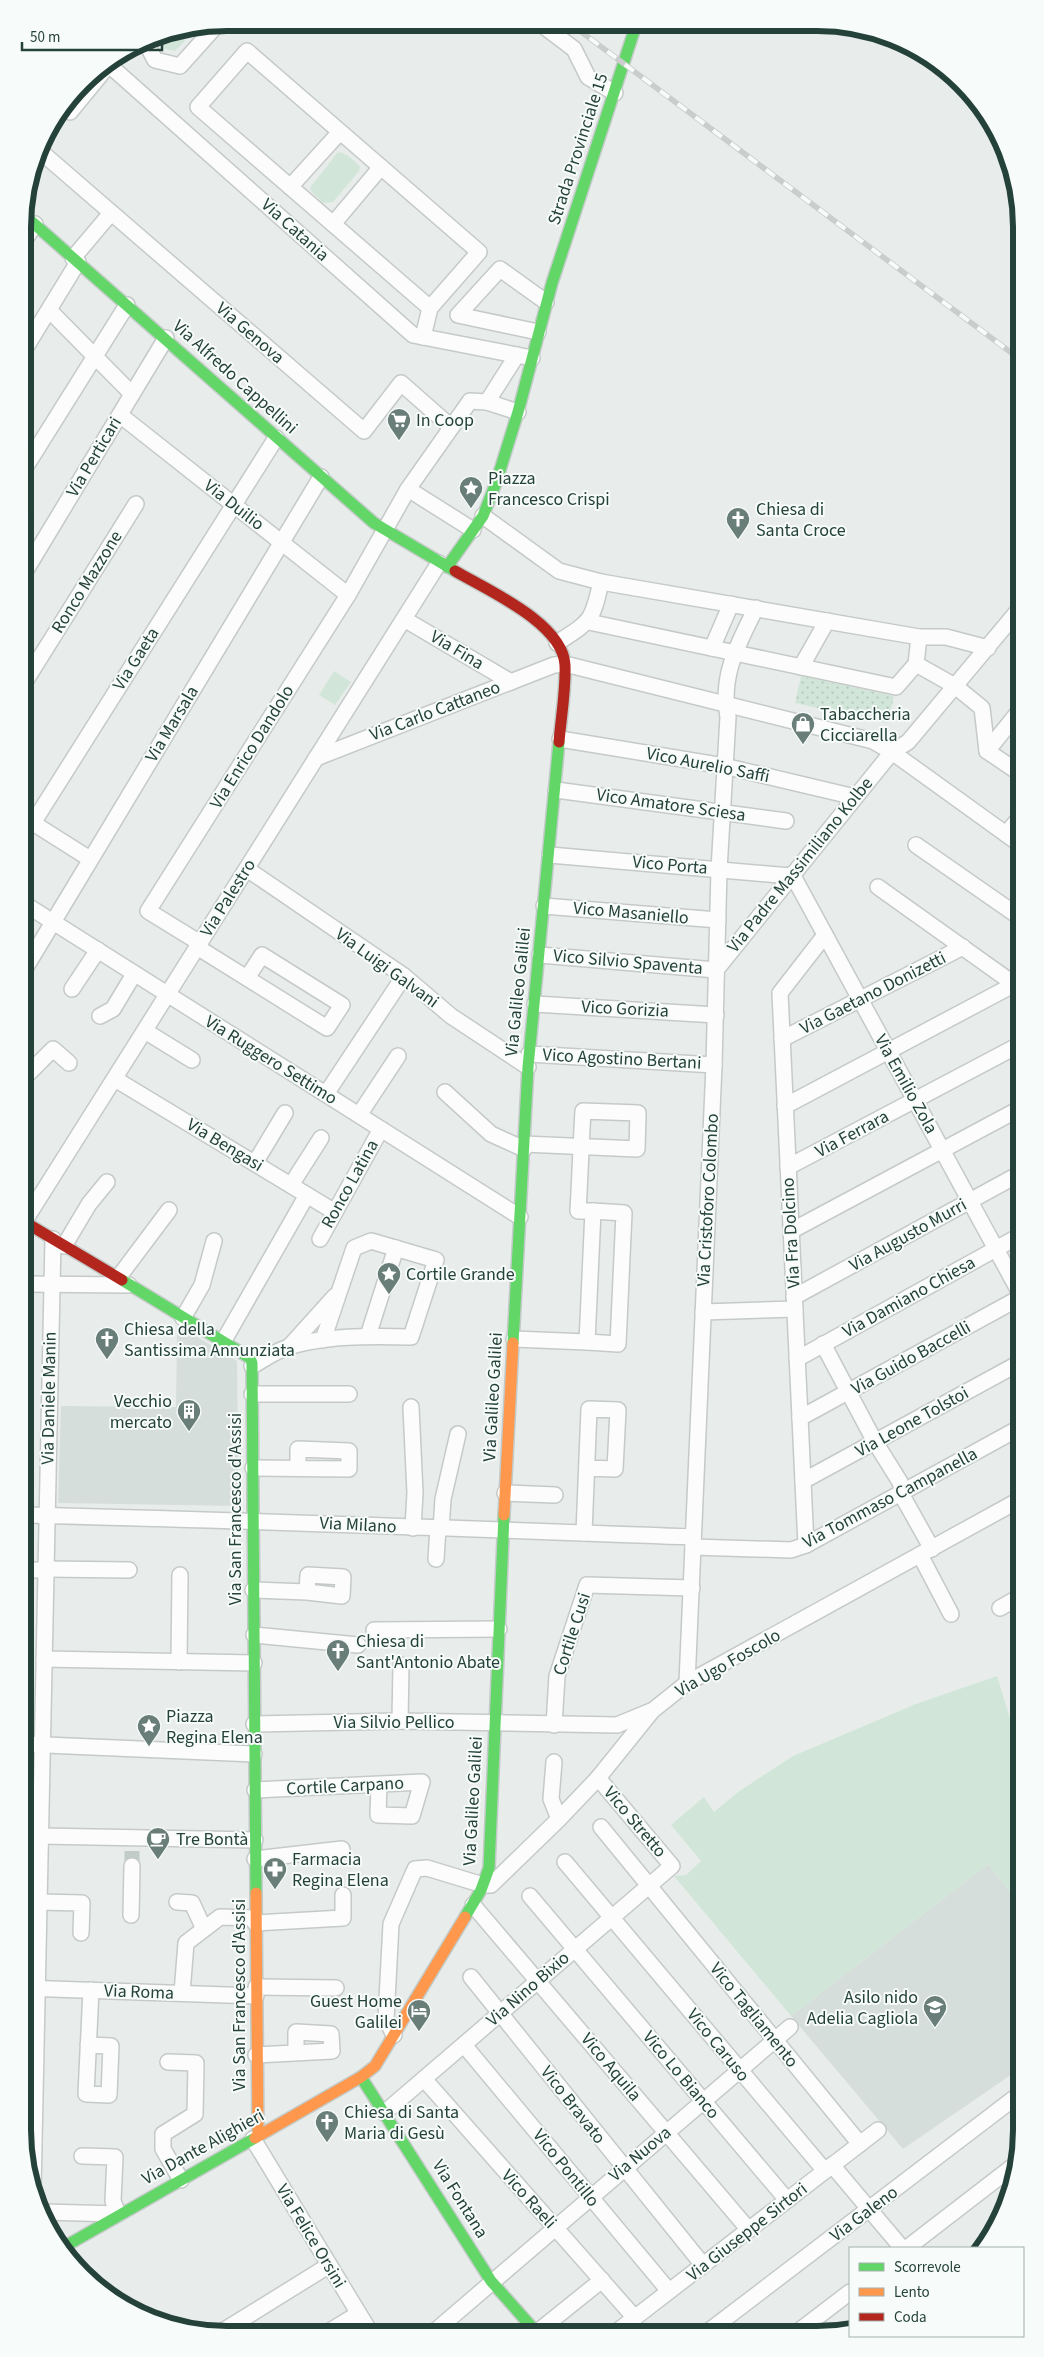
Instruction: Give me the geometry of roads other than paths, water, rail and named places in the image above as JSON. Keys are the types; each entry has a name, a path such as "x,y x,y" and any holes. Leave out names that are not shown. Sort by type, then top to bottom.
{"street":[{"path":"550,31 574,49 588,77 614,93"},
{"name":"Strada Provinciale 15","path":"437,565 473,530 483,516 496,483 518,412 517,355 538,332 552,283 634,31"},
{"path":"149,47 155,60 180,66 211,32"},
{"path":"424,337 430,308 479,252 247,51 198,107 430,308"},
{"name":"Via Catania","path":"114,67 413,335 517,355"},
{"path":"69,111 86,92"},
{"path":"290,187 340,132"},
{"name":"Via Genova","path":"45,155 364,431 402,383 451,427"},
{"path":"333,224 381,167"},
{"path":"31,339 76,260 111,213"},
{"name":"Via Alfredo Cappellini","path":"32,221 166,338 276,438 385,530 437,565 534,618 550,632 562,651 559,665"},
{"path":"31,230 35,224"},
{"path":"538,332 458,315 500,269 546,302"},
{"path":"31,458 127,305"},
{"path":"49,310 132,394"},
{"name":"Via Perticari","path":"31,562 166,338"},
{"path":"517,355 487,402 518,412"},
{"name":"Via Enrico Dandolo","path":"199,945 148,910 348,595 408,489 470,401 487,402"},
{"name":"Via Duilio","path":"120,415 348,595"},
{"name":"Via Gaeta","path":"90,859 34,823 276,438"},
{"name":"Via Marsala","path":"31,947 53,921 321,477"},
{"path":"408,489 473,530"},
{"name":"Ronco Mazzone","path":"31,672 136,504"},
{"path":"483,516 560,571 601,582 919,637 946,637 993,642"},
{"name":"Via Palestro","path":"31,1209 437,565"},
{"path":"557,643 589,622 596,606 601,582"},
{"path":"712,648 731,604"},
{"name":"Via Cristoforo Colombo","path":"687,1683 716,1015 719,870 726,711 724,693 734,653 756,608"},
{"name":"Via Padre Massimiliano Kolbe","path":"716,970 888,757 908,742 959,688 1013,617"},
{"name":"Via Fina","path":"404,619 511,682"},
{"path":"801,667 827,621"},
{"path":"589,622 896,687 916,664 919,637"},
{"path":"916,664 959,688 982,708 987,751 1013,769"},
{"path":"559,665 726,711 873,741 888,757 904,761 1013,839"},
{"name":"Via Carlo Cattaneo","path":"316,758 559,665"},
{"name":"Via Galileo Galilei","path":"362,2077 375,2066 473,1905 483,1886 489,1868 503,1530 529,1061 565,683 559,665"},
{"path":"987,751 1013,719"},
{"name":"Vico Aurelio Saffi","path":"560,739 724,766 855,797"},
{"name":"Vico Amatore Sciesa","path":"556,790 786,821"},
{"path":"1006,834 1013,826"},
{"path":"916,845 1013,912"},
{"name":"Vico Porta","path":"550,855 791,875"},
{"name":"Via Luigi Galvani","path":"247,868 404,976 451,1016 529,1061"},
{"name":"Via Emilio Zola","path":"791,875 1013,1281"},
{"path":"878,887 963,947 1013,979"},
{"name":"Vico Masaniello","path":"544,906 718,920"},
{"name":"Via Ruggero Settimo","path":"31,908 520,1217"},
{"name":"Via Fra Dolcino","path":"806,1545 780,993 825,936"},
{"path":"199,945 247,978 327,1028 342,1005 262,955 247,978"},
{"name":"Via Gaetano Donizetti","path":"782,1039 963,947"},
{"path":"72,989 98,950"},
{"name":"Vico Silvio Spaventa","path":"540,955 716,970"},
{"path":"100,1016 113,1009 134,974"},
{"path":"326,1094 404,976"},
{"path":"785,1106 1013,986"},
{"name":"Vico Gorizia","path":"534,1004 716,1015"},
{"path":"145,1031 192,1060"},
{"path":"31,1071 53,1048 69,1063"},
{"name":"Via Ferrara","path":"788,1167 1013,1048"},
{"path":"359,1115 398,1056"},
{"name":"Vico Agostino Bertani","path":"529,1061 714,1065"},
{"name":"Via Bengasi","path":"114,1078 335,1212"},
{"path":"445,1092 491,1134 524,1147 581,1146 637,1149 638,1113 583,1111 581,1146 578,1211 624,1213 618,1344 514,1339"},
{"path":"791,1231 1013,1112"},
{"path":"255,1163 285,1113"},
{"name":"Ronco Latina","path":"320,1239 381,1129"},
{"path":"291,1185 321,1138"},
{"name":"Via Augusto Murri","path":"794,1303 1013,1177"},
{"path":"58,1242 107,1182"},
{"path":"223,1342 307,1195"},
{"path":"124,1282 169,1210"},
{"path":"587,1342 593,1211"},
{"path":"31,1227 250,1358 252,1366 289,1347 323,1340 368,1336 411,1337 436,1260 371,1241 354,1248 323,1340"},
{"name":"Via Damiano Chiesa","path":"797,1358 1013,1239"},
{"path":"183,1318 202,1285 214,1241"},
{"name":"Via Daniele Manin","path":"34,1844 32,1744 44,1653 52,1284 58,1242"},
{"path":"368,1336 396,1248"},
{"path":"31,1284 124,1282"},
{"path":"289,1347 340,1291"},
{"name":"Via Guido Baccelli","path":"800,1418 1013,1300"},
{"path":"703,1312 756,1312 794,1303"},
{"path":"823,1344 875,1442 900,1482 904,1499 951,1614"},
{"name":"Via San Francesco d'Assisi","path":"252,1366 254,1754 262,1790 255,1851 255,2138"},
{"name":"Via Leone Tolstoi","path":"803,1481 1013,1366"},
{"path":"252,1394 349,1394"},
{"path":"411,1407 416,1493 413,1528"},
{"path":"584,1533 589,1409 618,1410 615,1469 587,1468"},
{"name":"Via Tommaso Campanella","path":"694,1542 791,1550 806,1545 1013,1431"},
{"path":"436,1559 443,1499 458,1434"},
{"path":"253,1468 349,1469 349,1451"},
{"path":"505,1493 555,1495"},
{"name":"Via Ugo Foscolo","path":"483,1886 491,1885 503,1875 598,1778 652,1711 687,1683 1013,1503"},
{"name":"Via Milano","path":"31,1515 253,1520 413,1528 584,1533 694,1542"},
{"path":"31,1570 129,1570"},
{"path":"179,1656 180,1574"},
{"path":"253,1590 307,1592 342,1596 343,1577"},
{"name":"Cortile Cusi","path":"554,1725 557,1676 587,1585 692,1588"},
{"path":"1000,1608 1013,1601"},
{"path":"374,1630 499,1629"},
{"path":"254,1635 358,1644"},
{"path":"44,1653 254,1657"},
{"path":"400,1721 401,1665"},
{"name":"Via Silvio Pellico","path":"254,1724 400,1721 617,1725 652,1711"},
{"path":"32,1744 254,1754"},
{"path":"554,1762 551,1799 559,1819"},
{"name":"Vico Stretto","path":"598,1778 672,1866"},
{"name":"Cortile Carpano","path":"262,1790 422,1782 412,1816 378,1815 379,1785"},
{"name":"Vico Tagliamento","path":"601,1827 860,2144"},
{"path":"31,1978 39,1902 34,1844 132,1843 255,1851 342,1849"},
{"name":"Vico Caruso","path":"565,1862 644,1954 739,2071 828,2168 871,2209 901,2247"},
{"path":"131,1915 132,1866"},
{"name":"Via Nino Bixio","path":"384,2113 672,1866"},
{"path":"394,2035 386,2019 391,1924 415,1870 427,1868 483,1886"},
{"path":"182,1993 186,1943 220,1917 255,1920 343,1918 343,1895"},
{"name":"Vico Lo Bianco","path":"530,1896 787,2200"},
{"path":"39,1902 82,1903 81,1933"},
{"path":"177,1902 192,1903 204,1929"},
{"name":"Vico Aquila","path":"473,1905 749,2230"},
{"name":"Vico Bravato","path":"471,1977 703,2265"},
{"name":"Via Roma","path":"31,1988 182,1993 336,1988"},
{"path":"88,2045 111,2046 109,2096 86,2094 88,2045 91,1990"},
{"name":"Via Nuova","path":"441,2326 554,2227 790,2027"},
{"path":"256,2055 332,2051 332,2034"},
{"name":"Vico Pontillo","path":"464,2045 500,2086 589,2198 669,2292"},
{"path":"31,2055 32,2147"},
{"path":"168,2062 196,2063 195,2114 163,2134 163,2149 181,2180"},
{"name":"Via Fontana","path":"362,2077 491,2281 531,2326"},
{"name":"Via Dante Alighieri","path":"68,2244 118,2214 362,2077"},
{"name":"Vico Raeli","path":"424,2079 635,2318"},
{"name":"Via Galeno","path":"716,2326 871,2209 1013,2098"},
{"name":"Via Giuseppe Sirtori","path":"624,2326 878,2130"},
{"name":"Via Felice Orsini","path":"255,2138 328,2266 366,2326"},
{"path":"49,2212 118,2214 114,2201 115,2157 82,2156"},
{"path":"907,2247 1009,2170"},
{"path":"231,2326 328,2266"},
{"path":"546,2326 602,2280"},
{"path":"805,2326 849,2293"},
{"path":"339,2326 358,2314"}],"tunnel":[{"path":"132,1849 132,1866"}],"railway":[{"path":"580,31 1013,354"}],"place":[{"name":"In Coop","path":"399,441"},
{"name":"Piazza Francesco Crispi","path":"471,509"},
{"name":"Chiesa di Santa Croce","path":"738,540"},
{"name":"Tabaccheria Cicciarella","path":"803,745"},
{"name":"Cortile Grande","path":"389,1295"},
{"name":"Chiesa della Santissima Annunziata","path":"107,1360"},
{"name":"Vecchio mercato","path":"189,1432"},
{"name":"Chiesa di Sant'Antonio Abate","path":"338,1672"},
{"name":"Piazza Regina Elena","path":"149,1747"},
{"name":"Tre Bontà","path":"158,1860"},
{"name":"Farmacia Regina Elena","path":"275,1890"},
{"name":"Asilo nido Adelia Cagliola","path":"935,2028"},
{"name":"Guest Home Galilei","path":"419,2032"},
{"name":"Chiesa di Santa Maria di Gesù","path":"327,2143"}]}
